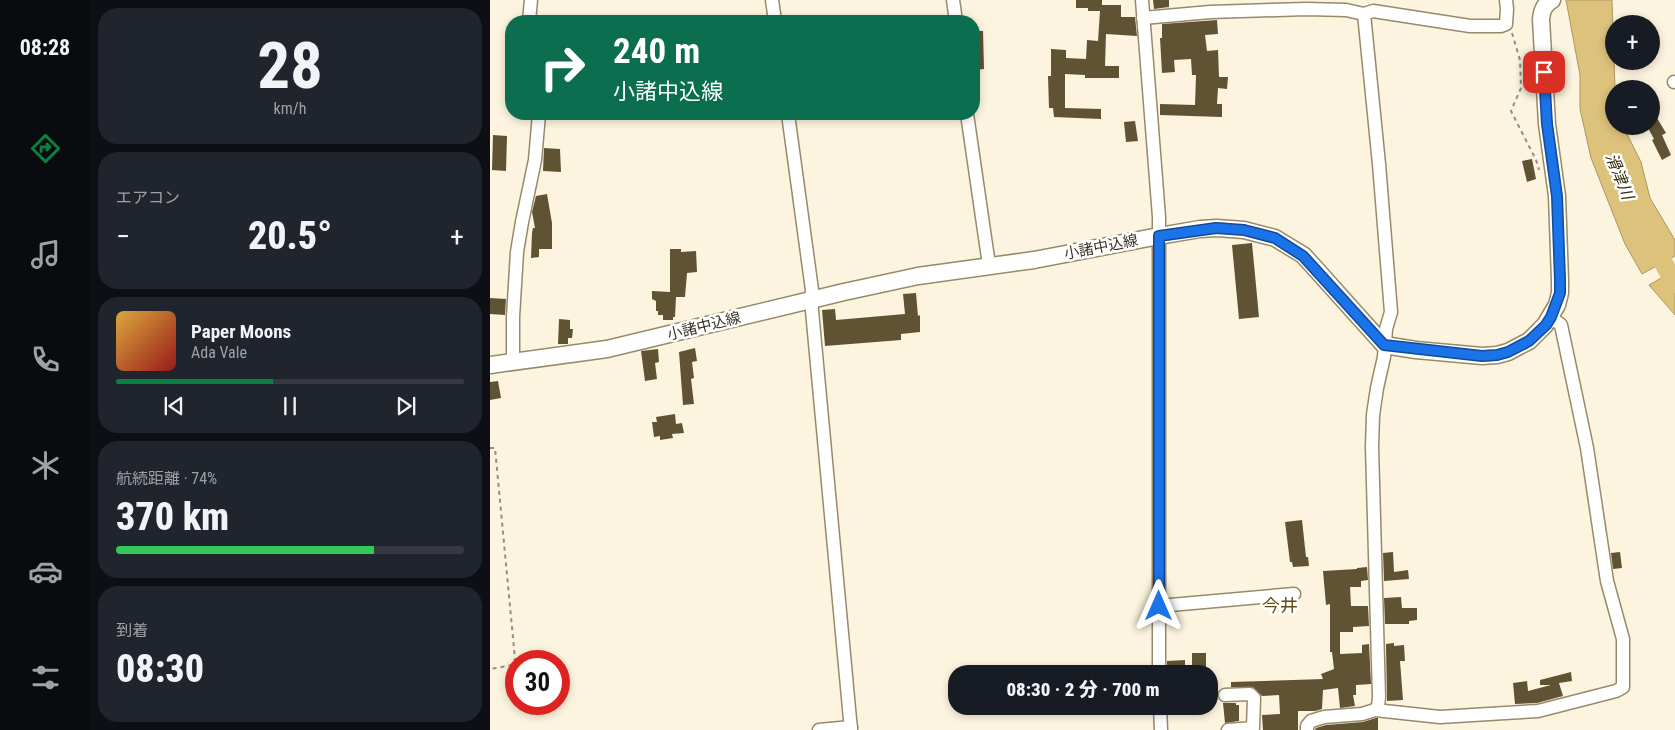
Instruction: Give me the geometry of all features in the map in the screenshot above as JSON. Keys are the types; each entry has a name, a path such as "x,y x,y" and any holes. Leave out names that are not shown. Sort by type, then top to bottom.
{"main road":[{"path":"1384,345 1482,356 1497,355 1508,352 1529,341 1546,325 1551,317 1560,293 1560,280 1557,196 1547,124 1541,19 1543,9 1550,1"},
{"name":"小諸中込線","path":"490,365 607,349 918,276 1063,255 1159,236 1216,228 1244,230 1275,238 1303,256 1384,345"}],"street":[{"path":"530,15 532,0"},
{"path":"772,0 774,15"},
{"path":"954,0 955,15"},
{"path":"1142,0 1159,236 1160,665"},
{"path":"1143,18 1210,12 1306,8 1346,10 1364,14 1374,11 1470,26 1487,26 1506,24 1506,0"},
{"path":"1364,14 1380,164 1391,312 1386,330 1384,357 1373,415 1372,446 1379,697 1378,706 1375,710"},
{"path":"513,362 513,317 518,252 522,222 535,160 538,120"},
{"path":"789,120 812,290 811,300 851,729 819,730"},
{"path":"968,120 989,265"},
{"path":"1307,730 1307,726 1311,721 1324,717 1362,714 1375,710 1440,723 1538,711 1616,691 1623,687 1623,639 1607,581 1587,448 1561,325 1551,317"},
{"path":"1159,606 1294,594"},
{"path":"1225,695 1250,694 1254,698 1253,728 1228,730"},
{"path":"1160,715 1161,730"}],"path":[{"path":"1506,24 1510,28 1520,60 1521,88 1511,111 1536,160 1540,172"},
{"path":"490,448 494,448 515,659 514,664 490,668"}],"water":[{"path":"1566,0 1612,0 1613,15 1605,15 1605,70 1614,70 1615,80 1605,80 1605,135 1628,135 1641,162 1650,198 1675,240 1675,256 1642,274 1625,244 1591,158 1580,109 1580,75"},
{"path":"1675,270 1675,315 1649,285"}],"building":[{"path":"1076,0 1102,0 1102,5 1121,5 1121,17 1135,17 1137,36 1106,34 1105,66 1119,66 1119,78 1085,78 1085,75 1065,74 1065,108 1101,109 1101,119 1054,117 1053,108 1049,108 1048,76 1051,76 1051,49 1066,50 1066,58 1086,59 1087,40 1098,41 1100,11 1076,8"},
{"path":"1153,0 1169,0 1169,7 1154,9"},
{"path":"1217,20 1218,34 1205,35 1207,51 1218,50 1219,77 1228,77 1227,89 1218,88 1217,104 1222,104 1222,117 1160,115 1160,104 1195,105 1196,75 1192,75 1191,59 1174,60 1175,72 1162,73 1160,38 1162,38 1162,24"},
{"path":"980,31 983,31 984,69 980,69"},
{"path":"1135,121 1138,141 1126,142 1124,122"},
{"path":"1660,123 1666,133 1662,135 1671,155 1662,160 1652,140 1654,139 1652,135 1660,135"},
{"path":"493,135 507,136 506,171 492,170"},
{"path":"544,148 560,149 561,172 543,171"},
{"path":"1532,159 1536,179 1527,182 1522,161"},
{"path":"547,194 552,223 552,249 539,249 539,257 531,258 532,233 533,228 535,228 532,212 536,196"},
{"path":"1252,243 1259,317 1239,319 1232,245"},
{"path":"670,249 681,249 681,252 696,251 697,272 687,273 685,297 676,297 675,317 673,317 673,320 663,320 663,315 658,315 658,311 656,311 656,301 652,299 652,291 670,292"},
{"path":"916,293 918,316 920,315 920,332 901,334 901,340 825,346 822,310 835,309 836,320 905,314 903,294"},
{"path":"490,298 506,299 505,315 490,314"},
{"path":"559,319 570,320 570,329 573,329 572,338 568,338 568,344 558,344"},
{"path":"695,348 697,361 692,362 694,378 691,379 694,404 683,405 679,352"},
{"path":"658,349 659,362 655,363 657,379 645,381 641,351"},
{"path":"498,381 501,398 490,400 490,382"},
{"path":"675,414 676,424 682,423 684,433 672,434 673,438 660,440 660,436 654,437 652,422 657,422 656,417"},
{"path":"1302,520 1306,557 1308,557 1309,566 1293,567 1292,562 1290,562 1285,522"},
{"path":"1393,552 1394,572 1408,570 1409,579 1384,581 1383,553"},
{"path":"1620,552 1622,568 1613,569 1611,553"},
{"path":"1367,567 1368,580 1361,581 1361,587 1350,587 1351,606 1368,606 1369,626 1353,627 1353,632 1340,632 1340,654 1362,653 1362,645 1369,644 1371,684 1356,685 1356,695 1353,695 1355,706 1340,708 1338,688 1323,690 1322,709 1298,711 1298,730 1263,730 1262,715 1280,714 1279,695 1262,696 1253,687 1231,687 1231,682 1323,679 1321,674 1334,669 1332,652 1330,652 1330,604 1326,605 1323,571"},
{"path":"1401,597 1402,608 1417,608 1417,620 1409,621 1409,624 1385,624 1384,598"},
{"path":"1394,643 1394,646 1404,645 1405,661 1400,661 1403,700 1387,701 1386,644"},
{"path":"1192,653 1206,653 1206,665 1192,665"},
{"path":"1185,660 1185,665 1167,665 1167,661"},
{"path":"1571,672 1572,681 1559,683 1563,696 1537,703 1515,704 1513,683 1527,681 1528,691 1551,685 1540,685 1540,680"},
{"path":"1223,703 1236,703 1236,705 1239,705 1239,721 1225,723"},
{"path":"1378,718 1378,730 1315,730 1326,725 1363,722"}],"waterway":[{"name":"滑津川","path":"1651,240 1675,284"}],"district":[{"name":"今井","path":"1280,606"}],"route":[{"path":"1159,606 1159,236 1216,228 1244,230 1275,238 1303,256 1384,345 1482,356 1508,352 1529,341 1546,325 1560,293 1557,196 1547,124 1544,72"}]}
